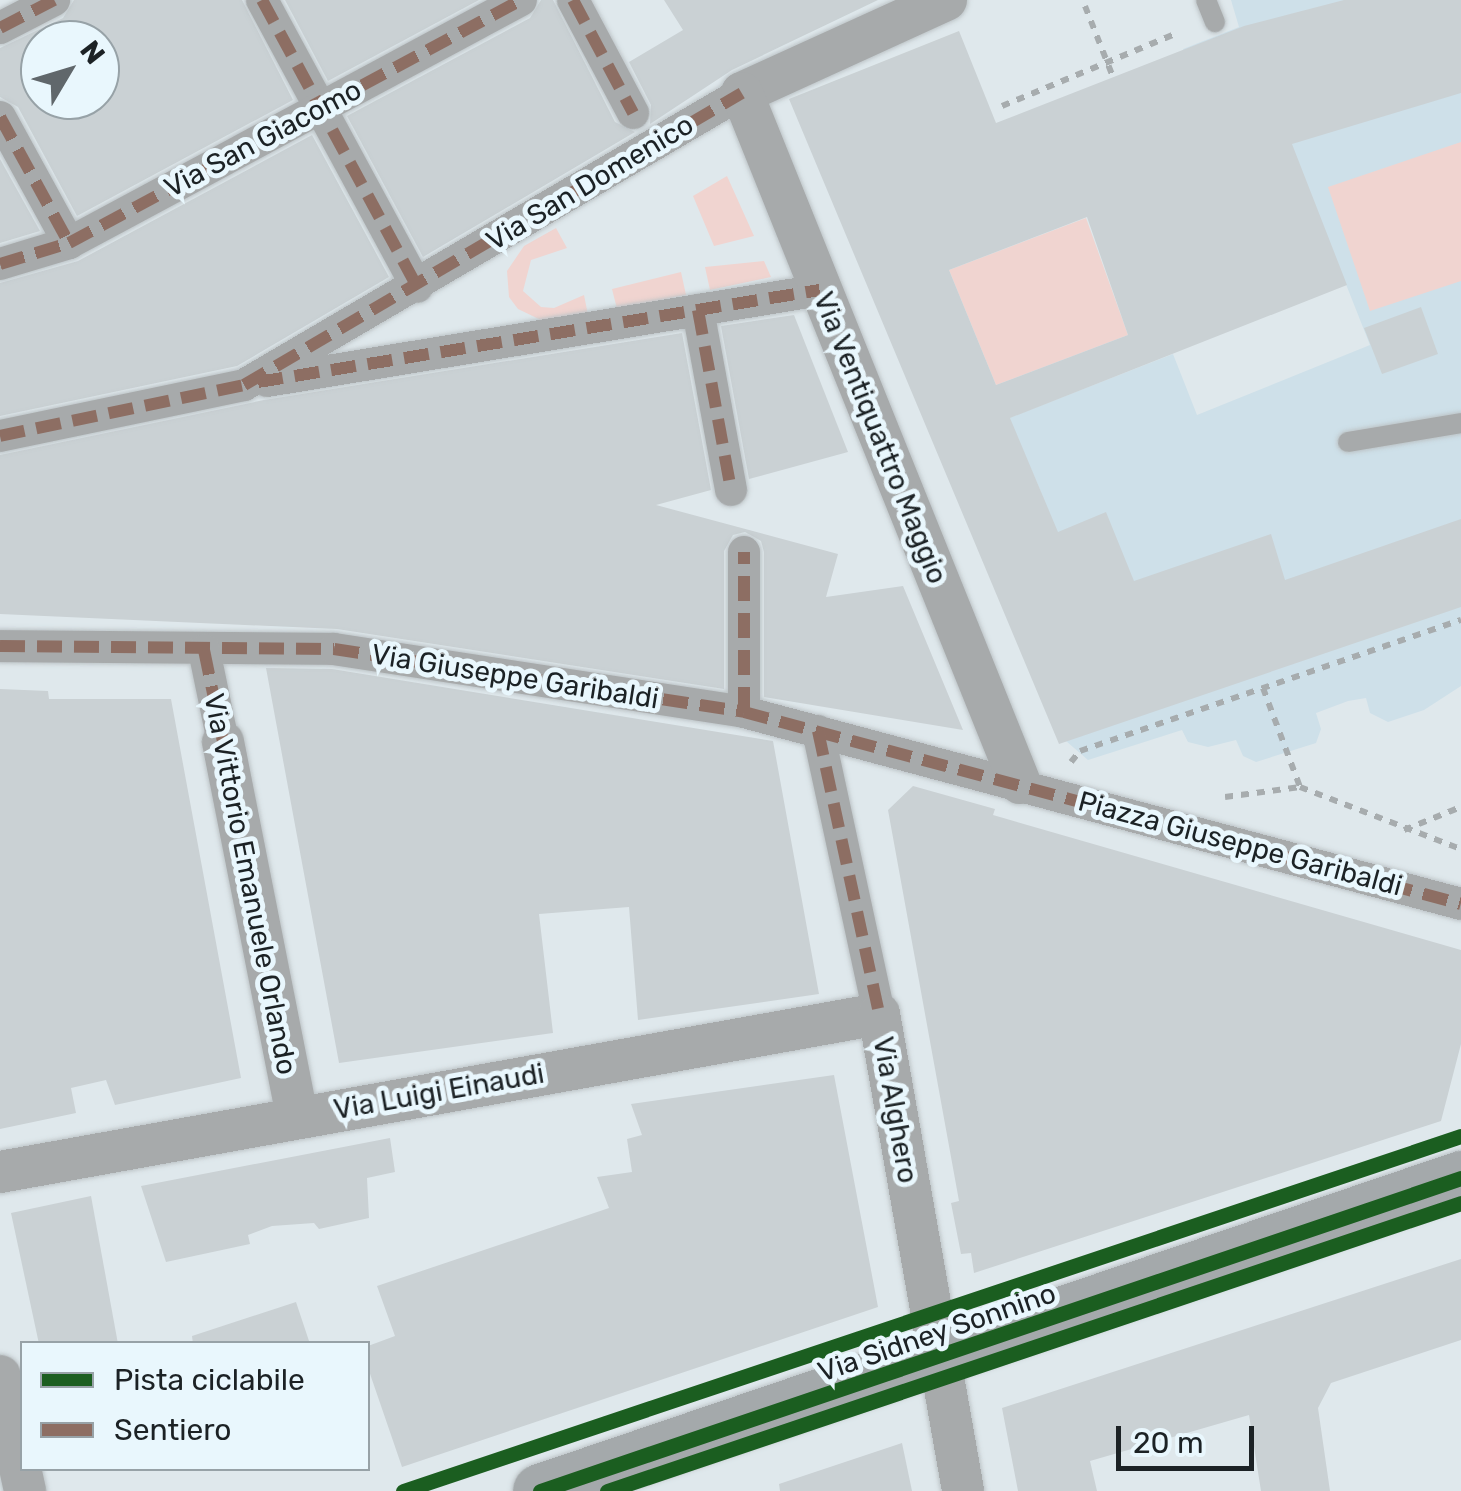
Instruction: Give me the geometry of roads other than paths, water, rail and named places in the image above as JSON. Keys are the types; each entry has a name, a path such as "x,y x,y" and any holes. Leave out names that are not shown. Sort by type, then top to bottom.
{"main road":[{"name":"Via Sidney Sonnino","path":"540,1491 934,1374 1461,1178"}],"street":[{"path":"0,28 54,0"},
{"path":"262,0 417,287"},
{"name":"Via San Giacomo","path":"0,264 69,243 521,0"},
{"path":"573,0 642,129"},
{"name":"Via San Domenico","path":"244,385 417,287 642,129 742,92 946,0"},
{"name":"Via Ventiquattro Maggio","path":"742,92 820,290 1034,787"},
{"path":"0,117 69,243"},
{"name":"Via San Domenico","path":"0,436 244,385 820,290"},
{"path":"698,310 732,490"},
{"path":"744,552 744,712"},
{"name":"Via Giuseppe Garibaldi","path":"0,646 334,650 744,712 1034,787"},
{"name":"Via Vittorio Emanuele Orlando","path":"204,650 296,1118"},
{"name":"Via Alghero","path":"818,732 879,1014 934,1374 963,1491"},
{"name":"Piazza Giuseppe Garibaldi","path":"1034,787 1461,904"},
{"name":"Via Luigi Einaudi","path":"0,1172 879,1014"},
{"path":"0,1376 20,1468"}],"lane":[{"path":"1206,0 1214,22"},
{"path":"1348,442 1461,423"},
{"path":"606,1491 934,1374 1461,1203"},
{"name":"Via Alghero","path":"934,1374 945,1491"}]}
